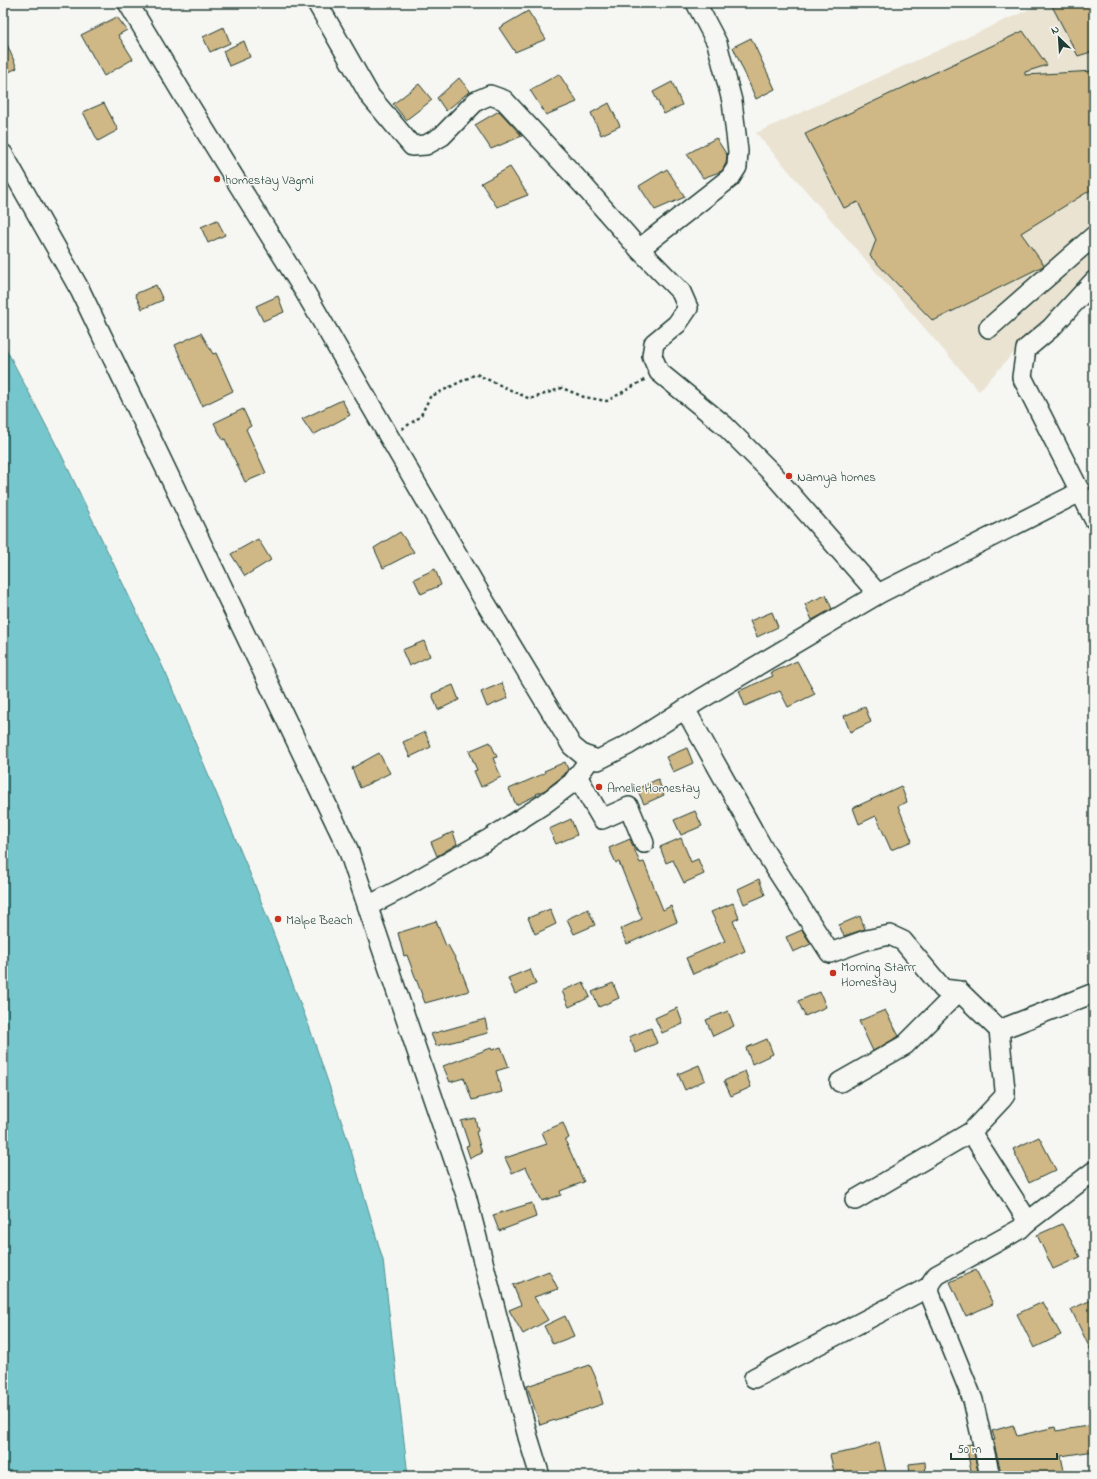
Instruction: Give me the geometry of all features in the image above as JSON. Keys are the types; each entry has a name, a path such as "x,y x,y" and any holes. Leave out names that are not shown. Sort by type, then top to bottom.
{"street":[{"path":"128,3 305,292 482,597 572,746 583,755 598,760 628,745 685,709 878,594 1080,492"},
{"path":"317,3 370,96 412,146 426,145 442,136 476,102 490,95 504,100 583,185 639,249 681,292 688,308 677,324 654,343 652,356 659,372 724,425 773,474 878,594"},
{"path":"639,249 730,178 738,167 738,151 732,101 717,43 696,3"},
{"path":"3,154 80,290 348,848 466,1195 526,1430 540,1476"},
{"path":"989,328 1094,236"},
{"path":"1094,281 1050,328 1026,349 1022,377 1094,519"},
{"path":"685,709 765,852 830,953 866,940 890,935 903,941 943,989 959,991 999,1030 1005,1095 971,1132 855,1200"},
{"path":"368,906 403,888 489,839 544,804 572,783 591,758"},
{"path":"577,776 602,819 629,807 644,843"},
{"path":"840,1082 905,1045 959,991"},
{"path":"999,1030 1094,993"},
{"path":"971,1132 1024,1215 1026,1222"},
{"path":"990,1476 971,1396 930,1294 929,1287 937,1275 1020,1229 1026,1222 1094,1171"},
{"path":"754,1378 929,1287"}],"path":[{"path":"390,438 420,417 430,397 476,374 530,400 562,388 584,397 607,401 659,372"}],"shaded area":[{"path":"1037,3 1094,3 1094,265 979,391 756,133 1034,7"}],"water":[{"path":"3,343 62,456 167,676 254,883 310,1029 350,1147 383,1260 408,1476 3,1476"}],"building":[{"path":"1059,3 1094,3 1094,51 1078,56 1052,6"},
{"path":"528,11 546,39 515,52 499,28"},
{"path":"117,17 127,30 118,35 133,59 104,76 81,35"},
{"path":"224,27 230,43 210,52 203,37"},
{"path":"1023,31 1047,65 1025,72 1025,75 1094,71 1094,188 1021,233 1044,265 1043,266 933,321 870,256 876,240 858,202 844,208 805,134"},
{"path":"3,35 17,68 3,75"},
{"path":"751,38 775,89 756,99 733,47"},
{"path":"244,41 250,57 229,66 223,51"},
{"path":"559,74 577,102 546,115 530,90"},
{"path":"459,78 470,91 446,111 437,98"},
{"path":"672,82 682,105 664,114 653,92"},
{"path":"419,84 432,100 406,120 393,104"},
{"path":"104,103 118,130 98,141 83,112"},
{"path":"609,103 620,126 601,135 591,113"},
{"path":"499,111 522,136 491,149 475,125"},
{"path":"716,138 727,155 726,163 722,171 703,178 687,154"},
{"path":"510,167 528,195 497,207 481,183"},
{"path":"667,169 685,197 655,210 639,186"},
{"path":"217,220 225,235 208,243 201,227"},
{"path":"156,285 163,300 142,309 135,294"},
{"path":"278,296 284,312 263,321 256,306"},
{"path":"201,333 213,354 216,353 233,391 202,406 175,345"},
{"path":"342,400 350,415 313,435 302,419"},
{"path":"243,409 251,426 246,429 266,473 245,482 225,439 223,440 214,423"},
{"path":"400,532 414,552 383,568 374,548"},
{"path":"258,539 271,560 245,576 231,554"},
{"path":"435,569 441,585 421,594 414,579"},
{"path":"826,595 832,609 812,620 805,604"},
{"path":"772,612 778,627 757,637 750,621"},
{"path":"424,641 430,656 409,666 402,650"},
{"path":"797,661 815,694 788,707 780,691 745,706 739,691 773,676 771,673"},
{"path":"502,683 508,698 487,707 481,692"},
{"path":"453,685 459,700 438,710 432,694"},
{"path":"865,707 871,722 850,732 844,716"},
{"path":"425,732 431,747 410,757 403,742"},
{"path":"490,742 497,757 493,758 501,777 481,787 474,771 477,770 469,751"},
{"path":"687,748 693,763 673,772 666,757"},
{"path":"379,753 390,773 360,788 352,768"},
{"path":"565,762 568,769 564,775 545,790 536,794 537,795 516,805 509,789 545,773 544,771"},
{"path":"658,779 664,795 644,804 637,789"},
{"path":"901,786 907,802 898,806 912,841 891,850 876,816 859,824 853,808"},
{"path":"695,811 702,826 681,835 674,820"},
{"path":"571,819 577,835 556,844 549,829"},
{"path":"453,832 457,844 437,856 431,842"},
{"path":"681,838 691,862 698,859 704,874 684,883 673,860 666,863 660,847"},
{"path":"630,839 640,863 644,862 663,910 671,906 677,922 627,944 620,929 642,919 619,862 616,863 609,848"},
{"path":"759,879 765,895 744,904 738,889"},
{"path":"733,903 739,918 733,921 745,951 693,974 686,958 725,941 711,912"},
{"path":"550,909 556,924 535,934 528,918"},
{"path":"588,909 595,925 574,934 567,919"},
{"path":"860,916 865,929 844,936 839,925"},
{"path":"436,921 446,946 448,945 459,965 469,991 425,1003 407,955 404,956 398,933"},
{"path":"802,930 811,944 793,952 786,937"},
{"path":"530,969 536,984 515,994 508,978"},
{"path":"583,982 590,997 569,1007 562,991"},
{"path":"613,983 619,998 599,1007 592,992"},
{"path":"820,992 826,1007 805,1016 798,1001"},
{"path":"677,1008 683,1024 662,1033 655,1018"},
{"path":"885,1010 899,1036 873,1051 859,1021"},
{"path":"728,1011 734,1026 713,1036 706,1020"},
{"path":"485,1019 488,1033 436,1046 431,1034"},
{"path":"651,1028 657,1043 636,1053 629,1037"},
{"path":"767,1039 773,1054 752,1064 746,1048"},
{"path":"501,1047 509,1067 496,1071 502,1092 472,1100 464,1078 450,1082 443,1066 491,1048 492,1050"},
{"path":"699,1065 705,1080 685,1090 678,1074"},
{"path":"745,1071 751,1087 731,1096 724,1081"},
{"path":"475,1118 478,1131 476,1132 482,1153 470,1158 466,1146 469,1145 461,1121"},
{"path":"563,1123 569,1138 565,1140 584,1182 560,1191 561,1195 542,1201 526,1167 512,1173 505,1158 547,1144 542,1132"},
{"path":"1039,1137 1056,1170 1029,1183 1013,1149"},
{"path":"532,1203 536,1217 499,1231 493,1215"},
{"path":"1062,1224 1080,1257 1053,1269 1037,1235"},
{"path":"976,1270 993,1304 966,1316 950,1282"},
{"path":"549,1271 558,1289 534,1297 548,1320 523,1334 509,1310 521,1305 513,1285"},
{"path":"1094,1299 1094,1357 1071,1309"},
{"path":"1043,1302 1061,1335 1034,1348 1017,1314"},
{"path":"565,1316 574,1336 553,1344 544,1326"},
{"path":"590,1365 595,1376 603,1404 540,1425 527,1386"},
{"path":"1013,1425 1017,1436 1055,1427 1056,1431 1094,1425 1094,1451 1061,1456 1065,1476 1002,1476 992,1431"},
{"path":"879,1442 887,1476 835,1476 830,1455 856,1450"},
{"path":"972,1444 979,1476 972,1476 966,1445"},
{"path":"925,1462 926,1476 910,1476 909,1464"}],"place":[{"name":"homestay Vagmi","path":"217,179"},
{"name":"Namya homes","path":"789,476"},
{"name":"Amelie Homestay","path":"599,787"},
{"name":"Malpe Beach","path":"278,919"},
{"name":"Morning Starrr Homestay","path":"833,973"}]}
